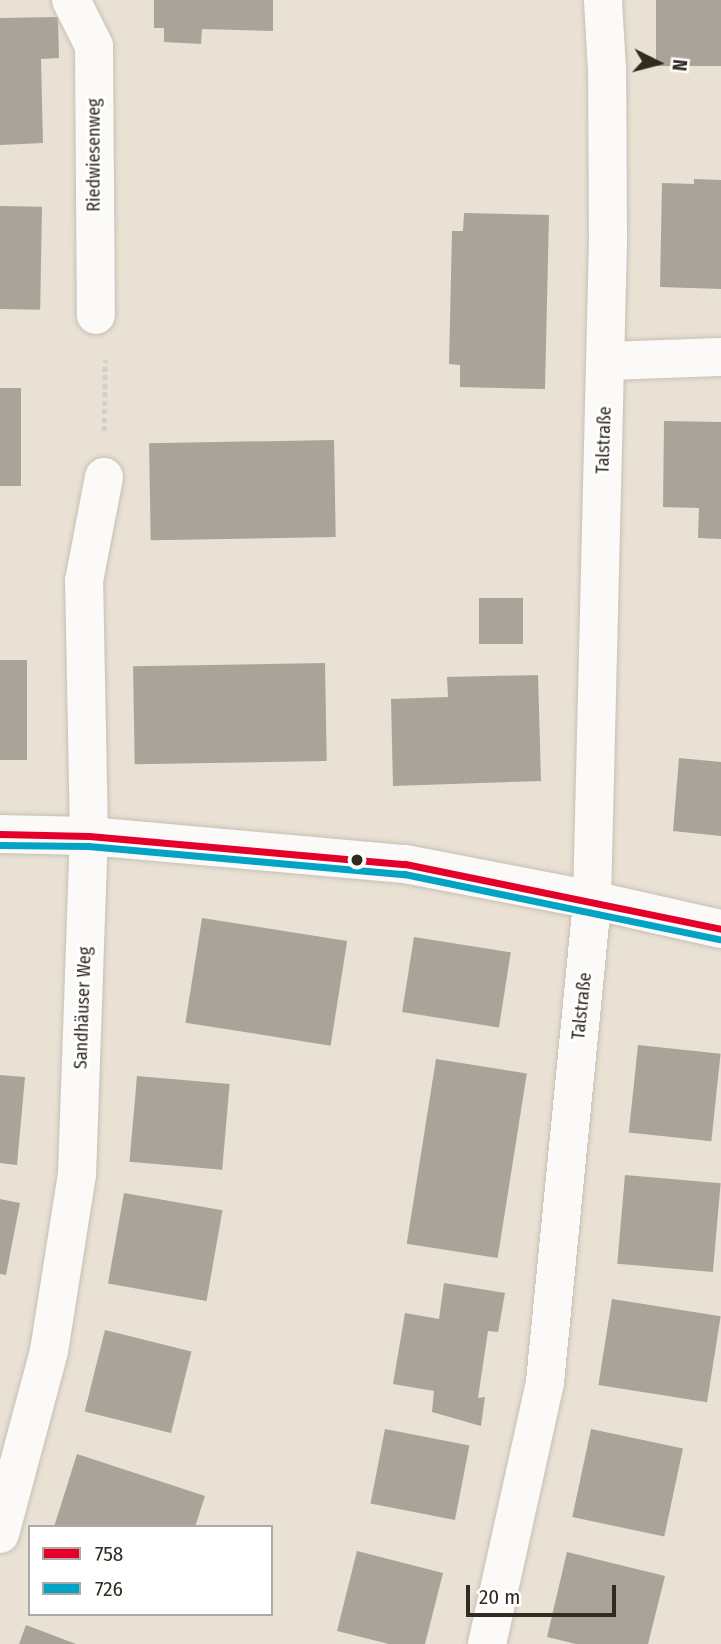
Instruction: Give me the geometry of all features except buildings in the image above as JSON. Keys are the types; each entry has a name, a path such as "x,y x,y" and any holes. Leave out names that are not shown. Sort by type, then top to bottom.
{"street":[{"name":"Riedwiesenweg","path":"71,0 94,46 96,315"},
{"name":"Talstraße","path":"487,1644 545,1381 592,900 609,152 603,0"},
{"path":"606,361 721,358"},
{"name":"Sandhäuser Weg","path":"0,1534 49,1351 77,1175 89,836 84,581 104,477"},
{"path":"0,834 89,836 405,864 592,900 721,929"}],"path":[{"path":"96,315 105,341 104,477"}],"transit line":[{"name":"758","path":"0,834 89,836 405,864 721,929"},
{"name":"726","path":"0,845 88,846 404,874 719,939"}]}
